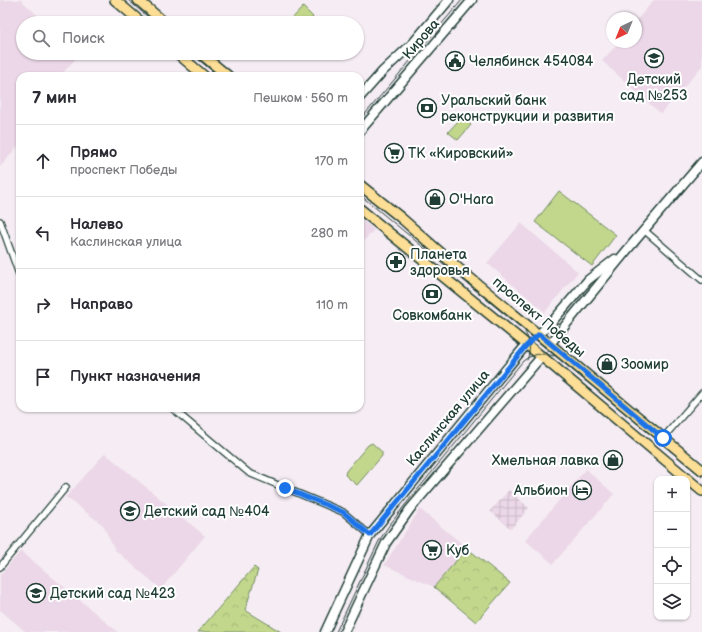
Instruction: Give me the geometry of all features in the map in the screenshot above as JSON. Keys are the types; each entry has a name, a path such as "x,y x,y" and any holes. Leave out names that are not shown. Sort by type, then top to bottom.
{"main road":[{"path":"115,0 134,16"},
{"path":"138,0 157,16"},
{"path":"364,92 383,71 413,43 449,0"},
{"name":"Кирова","path":"364,126 472,0"},
{"path":"185,60 199,72"},
{"path":"209,60 223,72"},
{"name":"Каслинская улица","path":"344,632 386,543 410,509 540,357 628,249 702,162"},
{"name":"проспект Победы","path":"364,188 702,470"},
{"name":"проспект Победы","path":"364,212 430,265 526,346 552,365 702,490"},
{"name":"Каслинская улица","path":"325,632 370,535 526,346 551,323 588,280 628,249"}],"street":[{"path":"0,221 16,266"},
{"path":"644,230 702,280"},
{"path":"663,438 702,393"},
{"path":"177,412 249,473 343,512 370,535"},
{"path":"0,567 66,487"}],"shaded area":[{"path":"0,0 21,0 38,16 16,16 16,60 74,60 64,72 16,72 16,149 0,167"},
{"name":"Детский сад №253","path":"654,0 702,0 702,66 661,114 602,61 614,48 642,48 642,14"},
{"path":"364,221 374,230 364,241"},
{"path":"521,223 578,272 545,312 487,263"},
{"name":"Детский сад №404","path":"105,453 205,536 161,589 115,550 103,525 66,497"},
{"path":"586,469 614,494 553,564 525,540"},
{"path":"509,490 529,508 511,529 490,511"},
{"path":"420,509 467,548 434,587 384,565"},
{"name":"Детский сад №423","path":"21,551 118,632 26,632 0,610 0,575"}],"green space":[{"path":"303,7 312,16 295,16"},
{"path":"462,117 471,125 458,140 448,132"},
{"path":"559,191 616,235 592,266 535,222"},
{"path":"372,443 382,452 382,456 357,485 345,475 346,471 368,445"},
{"path":"467,548 510,583 476,622 434,587"},
{"path":"254,567 258,570 245,610 281,632 198,632"}],"tram line":[{"path":"128,0 147,16"},
{"path":"364,115 462,0"},
{"path":"199,60 213,72"},
{"path":"364,198 702,477"},
{"path":"525,332 529,346 527,360"},
{"path":"336,632 379,541 405,505 523,361 537,354 554,356"}],"place":[{"name":"Детский сад №253","path":"654,58"},
{"name":"Челябинск 454084","path":"455,61"},
{"name":"Уральский банк реконструкции и развития","path":"427,108"},
{"name":"ТК «Кировский»","path":"394,153"},
{"name":"O'Hara","path":"435,199"},
{"name":"Планета здоровья","path":"396,262"},
{"name":"Совкомбанк","path":"432,294"},
{"name":"Зоомир","path":"607,364"},
{"name":"Хмельная лавка","path":"613,460"},
{"name":"Альбион","path":"582,490"},
{"name":"Детский сад №404","path":"130,511"},
{"name":"Куб","path":"432,550"},
{"name":"Детский сад №423","path":"36,593"}],"route":[{"path":"285,488 343,512 370,535 526,346 539,334 663,438"}]}
